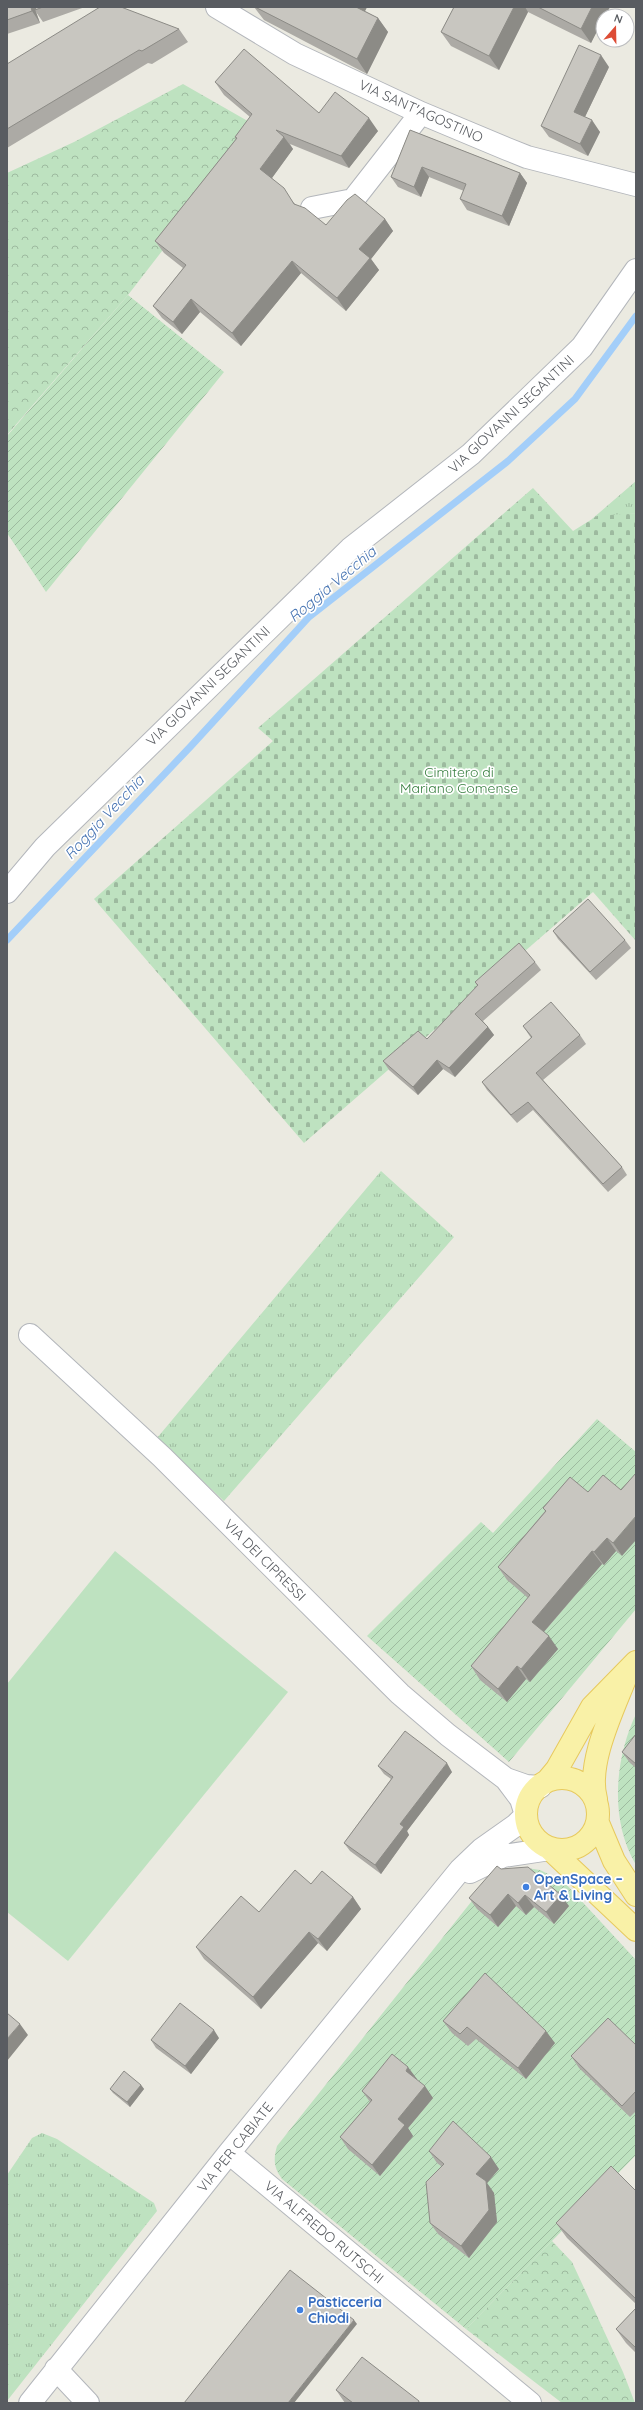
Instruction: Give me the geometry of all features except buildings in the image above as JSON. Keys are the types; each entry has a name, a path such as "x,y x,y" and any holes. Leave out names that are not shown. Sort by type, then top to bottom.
{"main road":[{"path":"632,1666 592,1707 557,1769 544,1784 534,1791 528,1802 526,1815 529,1830 536,1840 550,1849 636,1930"},
{"path":"550,1849 567,1851 582,1846 592,1836 598,1823 599,1810 593,1778 595,1765 632,1666"},
{"path":"544,1784 561,1778 578,1782 587,1788 596,1799"},
{"path":"598,1823 614,1861 636,1895"}],"street":[{"name":"VIA SANT'AGOSTINO","path":"217,7 295,54 421,113 527,157 636,185"},
{"path":"312,208 353,200 421,113"},
{"name":"VIA GIOVANNI SEGANTINI","path":"7,892 45,847 350,549 471,454 582,348 636,270"},
{"name":"VIA DEI CIPRESSI","path":"30,1335 158,1453 400,1694 448,1735 506,1779 521,1799 526,1815"},
{"name":"VIA DEI CIPRESSI","path":"506,1779 526,1786 544,1784"},
{"path":"443,1894 474,1856 512,1829 526,1815"},
{"path":"443,1894 468,1873 494,1859 512,1854 550,1849"},
{"name":"VIA PER CABIATE","path":"30,2403 229,2153 443,1894"},
{"name":"VIA ALFREDO RUTSCHI","path":"229,2153 530,2403"},
{"path":"56,2369 88,2403"}],"green space":[{"path":"183,84 258,127 128,295 7,435 7,173 74,142"},
{"path":"128,295 224,372 46,592 7,533 7,436"},
{"path":"636,481 636,513 592,519"},
{"name":"Cimitero di Mariano Comense","path":"533,488 573,531 597,516 636,513 636,941 593,892 304,1143 94,899 273,741 258,728"},
{"path":"381,1171 454,1237 224,1501 157,1438"},
{"path":"597,1419 636,1452 636,1609 509,1762 367,1636 481,1522 493,1533"},
{"path":"115,1551 288,1692 68,1961 7,1912 7,1684"},
{"path":"636,1714 636,1865 627,1847 622,1829 618,1789 623,1750"},
{"path":"527,1868 540,1870 564,1882 636,1960 636,2155 466,2329 282,2179 277,2171 275,2156 277,2146 475,1897"},
{"path":"42,2133 57,2139 154,2203 157,2211 7,2401 7,2175 32,2138"},
{"path":"552,2241 572,2262 623,2372 635,2403 562,2403 466,2329"}],"waterway":[{"name":"Roggia Vecchia","path":"7,940 191,746 309,617 508,461 575,399 636,316"}],"place":[{"name":"OpenSpace – Art & Living","path":"526,1887"},
{"name":"Pasticceria Chiodi","path":"300,2310"}]}
